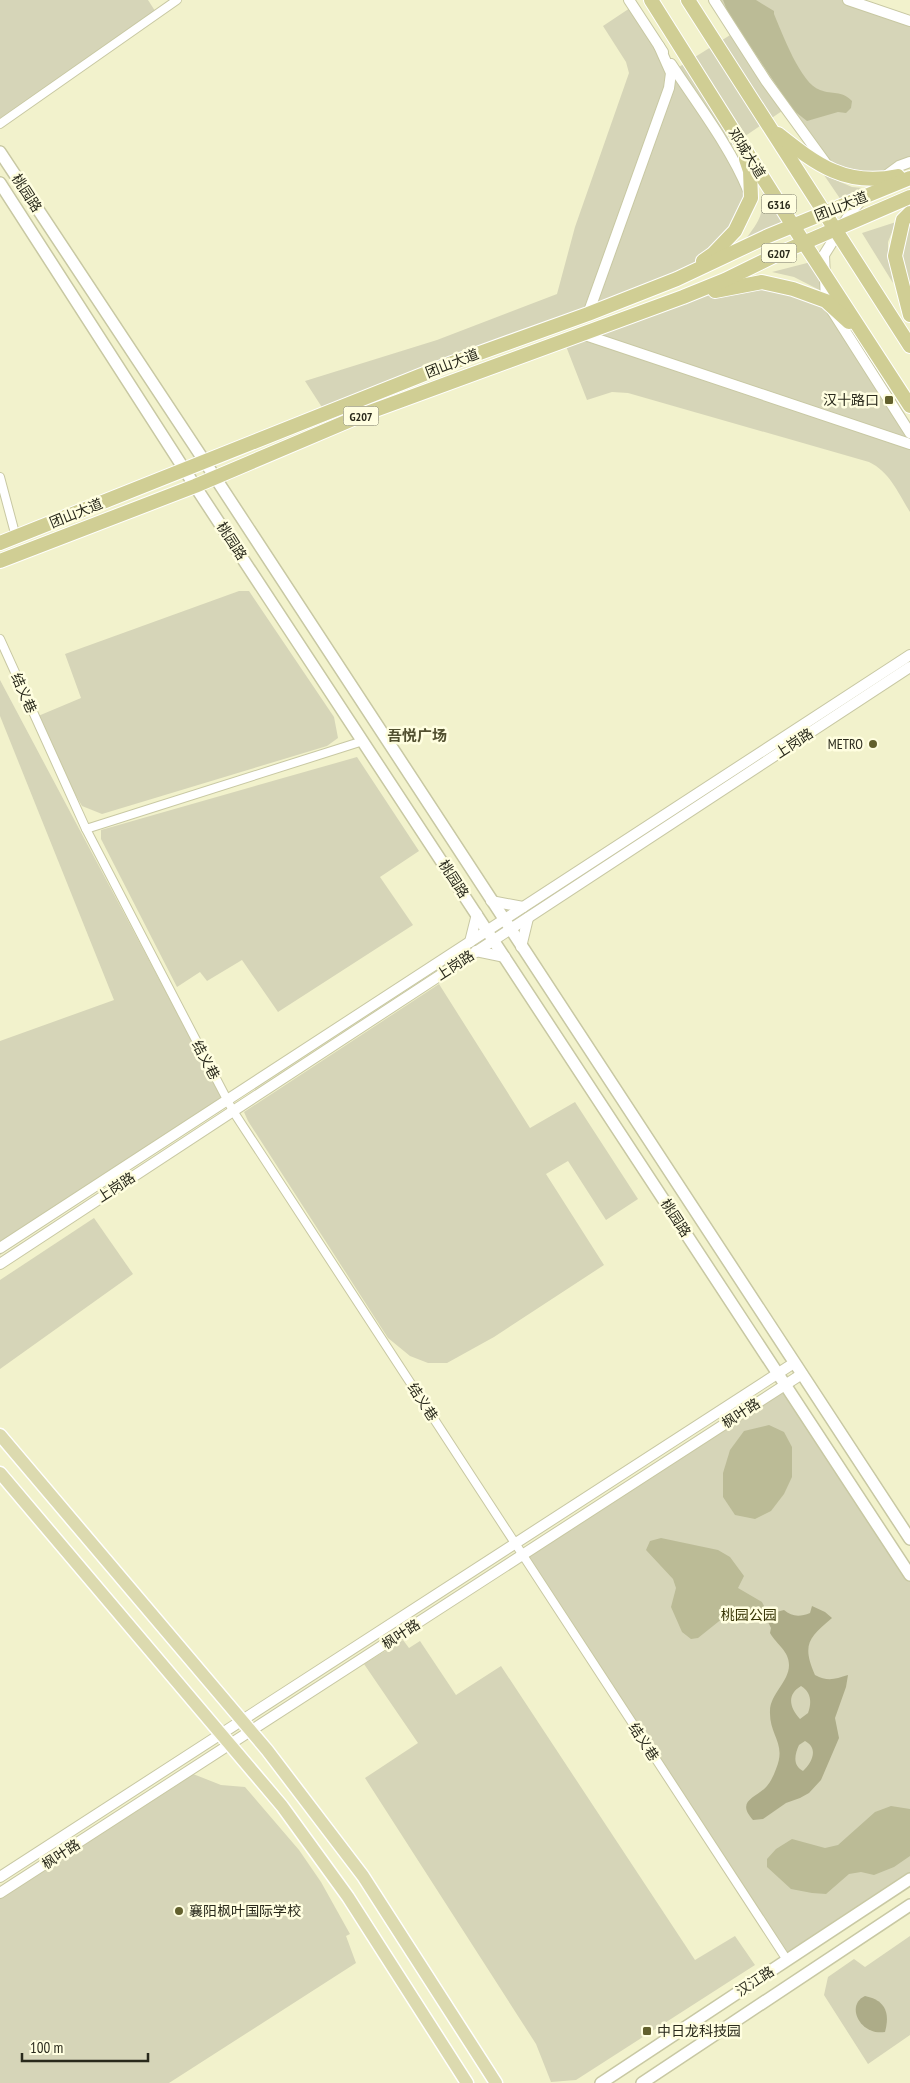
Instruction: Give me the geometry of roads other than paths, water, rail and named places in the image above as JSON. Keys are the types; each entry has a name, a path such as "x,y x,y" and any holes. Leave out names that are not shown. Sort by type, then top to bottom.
{"highway":[{"name":"邓城大道","path":"651,0 793,226 910,406"},
{"name":"G316","path":"688,0 910,346"},
{"path":"770,128 805,156 831,170 856,179 908,178"},
{"path":"671,281 713,254 735,231 751,198 750,171 741,144"},
{"name":"团山大道","path":"0,543 452,363 588,314 671,281 793,226 908,178"},
{"name":"G207","path":"835,229 910,197"},
{"path":"910,213 903,220 895,256 910,314"},
{"name":"团山大道","path":"0,561 216,478 367,413 725,280 835,229"},
{"path":"682,297 762,282 793,288 826,301 866,338"}],"main road":[{"name":"桃园路","path":"0,152 216,478 910,1539"},
{"name":"桃园路","path":"0,183 185,470 910,1575"},
{"path":"0,1435 267,1750 363,1876 496,2083"},
{"path":"0,1473 282,1806 348,1897 467,2083"},
{"name":"汉江路","path":"601,2083 910,1879"},
{"name":"汉江路","path":"642,2083 910,1905"}],"street":[{"path":"0,124 177,0"},
{"path":"629,0 742,176 751,198"},
{"path":"714,0 766,81 813,148 831,170"},
{"path":"848,0 910,21"},
{"path":"588,314 669,88 671,72 659,46"},
{"path":"910,162 899,166 880,180 851,212 824,255 826,301 910,433"},
{"path":"582,334 910,444"},
{"path":"0,477 16,537"},
{"name":"结义巷","path":"0,638 86,829 233,1111 787,1960"},
{"name":"上岗路","path":"0,1264 476,951 523,907 910,655"},
{"name":"上岗路","path":"507,924 528,918 910,667"},
{"path":"86,829 363,740"},
{"path":"491,901 523,907"},
{"path":"470,942 477,914"},
{"path":"521,946 528,918"},
{"name":"上岗路","path":"0,1248 470,942 491,935"},
{"path":"476,951 505,957"},
{"name":"枫叶路","path":"0,1878 794,1363"},
{"name":"枫叶路","path":"0,1893 802,1374"}],"place":[{"name":"汉十路口","path":"889,400"},
{"name":"METRO","path":"873,744"},
{"name":"襄阳枫叶国际学校","path":"179,1911"},
{"name":"中日龙科技园","path":"647,2031"}],"district":[{"name":"吾悦广场","path":"417,735"}],"park label":[{"name":"桃园公园","path":"749,1615"}]}
